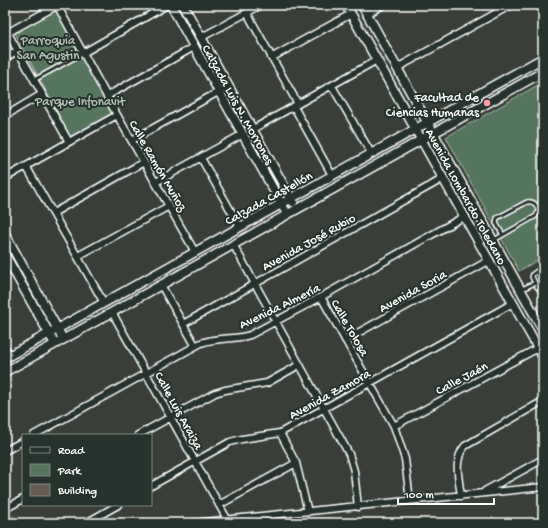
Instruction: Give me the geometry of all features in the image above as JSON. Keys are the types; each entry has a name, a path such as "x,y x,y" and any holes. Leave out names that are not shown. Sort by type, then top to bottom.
{"main road":[{"name":"Calzada Luis N. Morrones","path":"171,5 287,214"},
{"name":"Calzada Luis N. Morrones","path":"184,5 297,208"},
{"name":"Avenida Lombardo Toledano","path":"346,5 527,328 541,349 543,357"},
{"name":"Avenida Lombardo Toledano","path":"362,5 543,330"},
{"name":"Calzada Castellón","path":"6,354 58,329 543,58"},
{"name":"Calzada Castellón","path":"5,372 543,72"},
{"path":"465,216 484,240 488,242 492,239"},
{"path":"5,236 64,340"},
{"path":"5,255 8,265 55,344"},
{"path":"490,260 495,260 499,263 512,282 520,289"}],"street":[{"path":"58,5 6,30 69,142"},
{"name":"Calle Ramón Muñoz","path":"58,5 117,115 195,252"},
{"path":"83,53 167,5"},
{"path":"202,37 261,5"},
{"path":"367,14 383,5"},
{"path":"397,68 511,5"},
{"path":"247,13 332,175"},
{"path":"271,58 351,14"},
{"path":"107,96 194,47"},
{"path":"5,58 17,51"},
{"path":"253,129 377,60"},
{"path":"132,140 229,86"},
{"path":"332,86 371,153"},
{"path":"5,116 42,94"},
{"path":"5,178 117,115"},
{"path":"156,182 243,134"},
{"path":"201,158 240,227"},
{"path":"53,213 144,162"},
{"path":"26,166 104,303"},
{"name":"Avenida José Rubio","path":"183,324 444,178"},
{"path":"78,256 170,206"},
{"name":"Avenida Almería","path":"36,434 196,346 213,339 246,336 276,322 465,216"},
{"path":"233,244 349,454 353,463 358,507"},
{"name":"Avenida Soria","path":"345,340 490,260"},
{"path":"162,285 196,346"},
{"name":"Calle Tolosa","path":"321,297 394,426 405,459 410,501"},
{"name":"Avenida Zamora","path":"152,485 237,440 280,433 513,303"},
{"name":"Calle Luis Araiza","path":"112,312 227,520"},
{"name":"Calle Jaén","path":"394,426 541,349"},
{"path":"140,434 220,391 267,383 299,364"},
{"path":"461,496 458,460 459,455 465,446 543,401"},
{"path":"280,433 296,463 308,512"},
{"path":"5,451 22,442"},
{"path":"482,493 543,459"},
{"path":"219,505 296,463"},
{"path":"194,523 543,487"},
{"path":"5,509 22,500"},
{"path":"86,523 116,506"}],"lane":[{"path":"34,80 83,53"},
{"path":"492,239 503,235 536,216 538,212 536,205 532,202 527,202 498,217 496,223 503,235"},
{"path":"492,239 501,232"},
{"path":"543,267 532,276 543,295"},
{"path":"520,289 535,283"},
{"path":"537,286 543,284"}],"green space":[{"name":"Parque Infonavit","path":"58,9 116,112 71,138 15,33"},
{"path":"543,82 543,257 519,271 446,137"}],"building":[{"path":"14,514 19,523 5,523 9,521 7,517"}],"place":[{"name":"Facultad de Ciencias Humanas","path":"487,103"}],"park label":[{"name":"Parroquia San Agustin","path":"48,46"}]}
